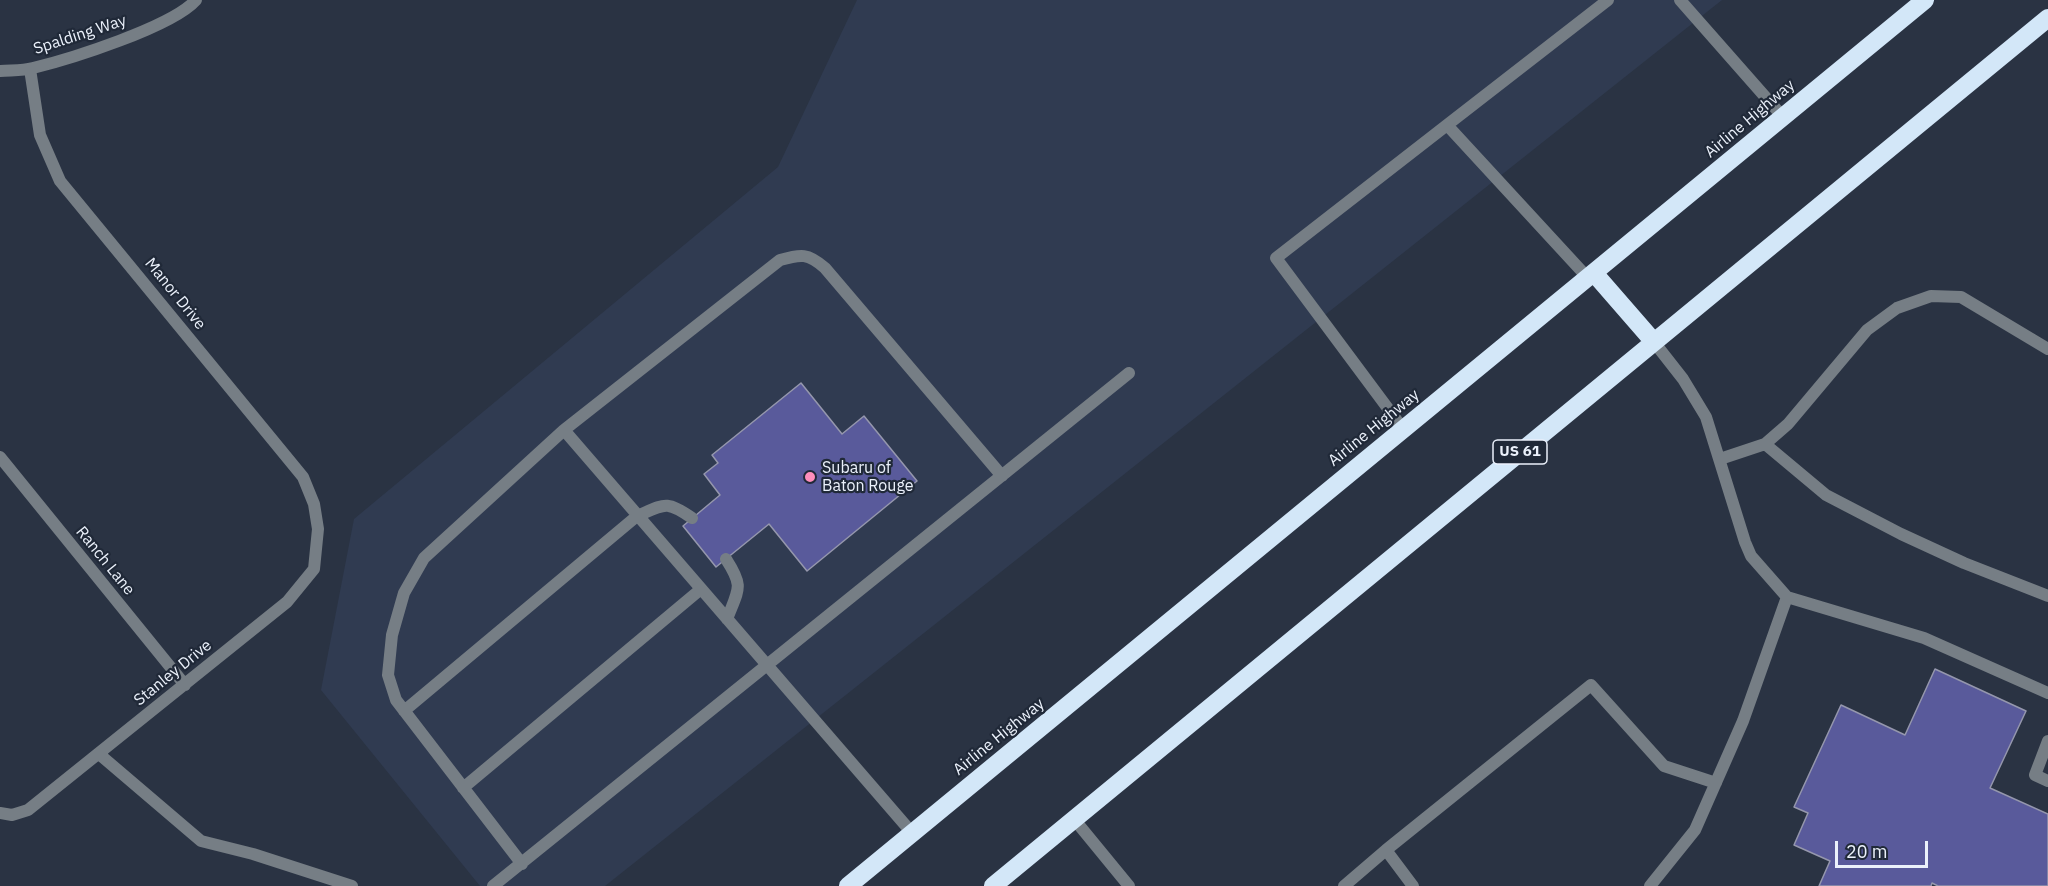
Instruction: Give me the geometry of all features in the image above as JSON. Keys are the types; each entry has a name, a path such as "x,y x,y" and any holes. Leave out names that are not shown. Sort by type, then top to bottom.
{"highway":[{"name":"Airline Highway","path":"848,886 1925,0"},
{"name":"US 61","path":"993,886 2048,18"},
{"path":"1591,275 1654,342"}],"street":[{"name":"Spalding Way","path":"0,70 30,69 133,36 188,9 196,0"},
{"path":"1404,430 1276,258 1608,0"},
{"path":"1680,0 1783,117"},
{"name":"Manor Drive","path":"30,69 40,135 60,181 303,477 314,504 318,530"},
{"path":"1447,125 1591,275"},
{"path":"522,864 396,700 388,675 392,635 404,593 424,558 564,430 780,260 804,256 813,258 825,268 1002,476"},
{"path":"1720,459 1765,444 1788,424 1867,330 1897,308 1931,296 1961,297 2048,349"},
{"path":"1654,342 1683,379 1706,417 1751,556 1786,597 1924,638 2048,693"},
{"path":"493,886 1129,373"},
{"path":"564,430 913,834"},
{"path":"1765,444 1826,495 1901,534 1964,563 2048,596"},
{"name":"Ranch Lane","path":"0,457 185,685"},
{"path":"404,711 637,516 662,506 675,506 692,518"},
{"name":"Stanley Drive","path":"6,814 28,810 287,602 314,570 318,530"},
{"path":"726,559 737,577 738,590 727,619"},
{"path":"463,788 701,589"},
{"path":"1653,885 1695,830 1743,721 1786,597"},
{"path":"1344,886 1591,685 1664,766 1716,783"},
{"path":"2048,741 2035,775 2048,781"},
{"path":"99,754 201,841 252,854 352,886"},
{"path":"1074,819 1129,886"},
{"path":"1386,850 1413,886"}],"shaded area":[{"path":"857,0 1722,0 605,886 480,886 321,690 354,519 778,167"}],"building":[{"name":"Subaru of Baton Rouge","path":"801,383 842,434 864,416 917,481 807,571 769,524 716,567 683,526 720,495 704,474 718,463 712,455"},
{"path":"1935,669 2026,711 1990,788 2048,814 2048,886 1938,886 1932,883 1931,886 1819,886 1830,861 1794,845 1808,813 1794,807 1841,705 1905,735"}],"place":[{"name":"Subaru of Baton Rouge","path":"810,477"}]}
